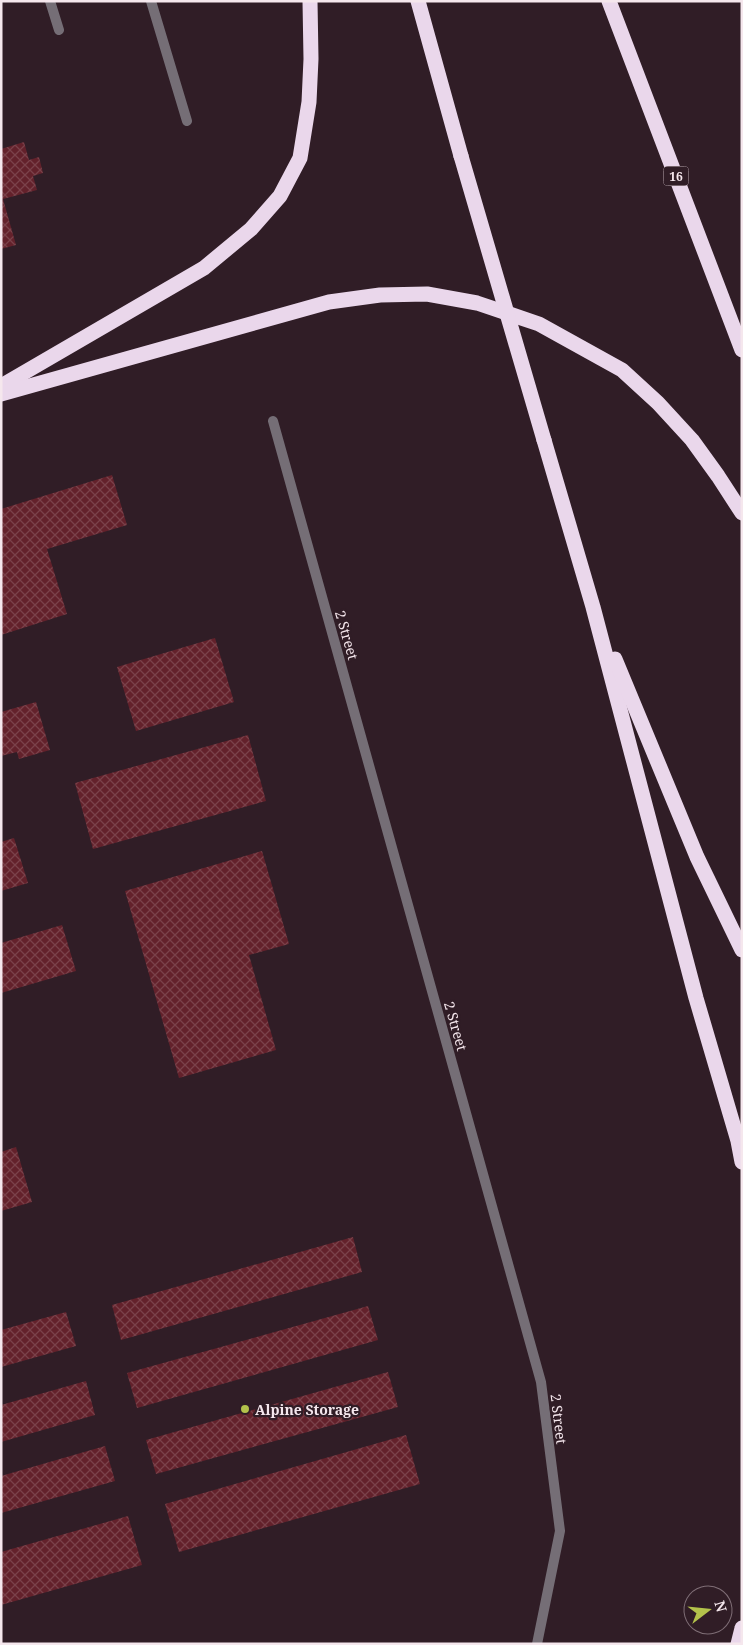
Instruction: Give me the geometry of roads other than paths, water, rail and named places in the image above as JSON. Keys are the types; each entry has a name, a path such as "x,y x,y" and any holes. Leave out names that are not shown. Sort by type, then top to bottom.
{"highway":[{"path":"1,386 204,268 251,228 280,196 300,158 309,102 311,58 310,1"},
{"path":"418,1 461,156 594,607 696,998 738,1141 742,1162"},
{"name":"16","path":"609,1 742,350"},
{"path":"1,394 329,302 380,294 427,294 477,304 539,324 622,370 658,403 692,440 742,513"},
{"path":"594,607 697,858 742,950"},
{"path":"738,1644 742,1628"}],"street":[{"path":"50,1 59,30"},
{"path":"151,1 187,121"},
{"name":"2 Street","path":"273,421 541,1382 560,1531 538,1644"}],"place":[{"name":"Alpine Storage","path":"245,1409"}]}
